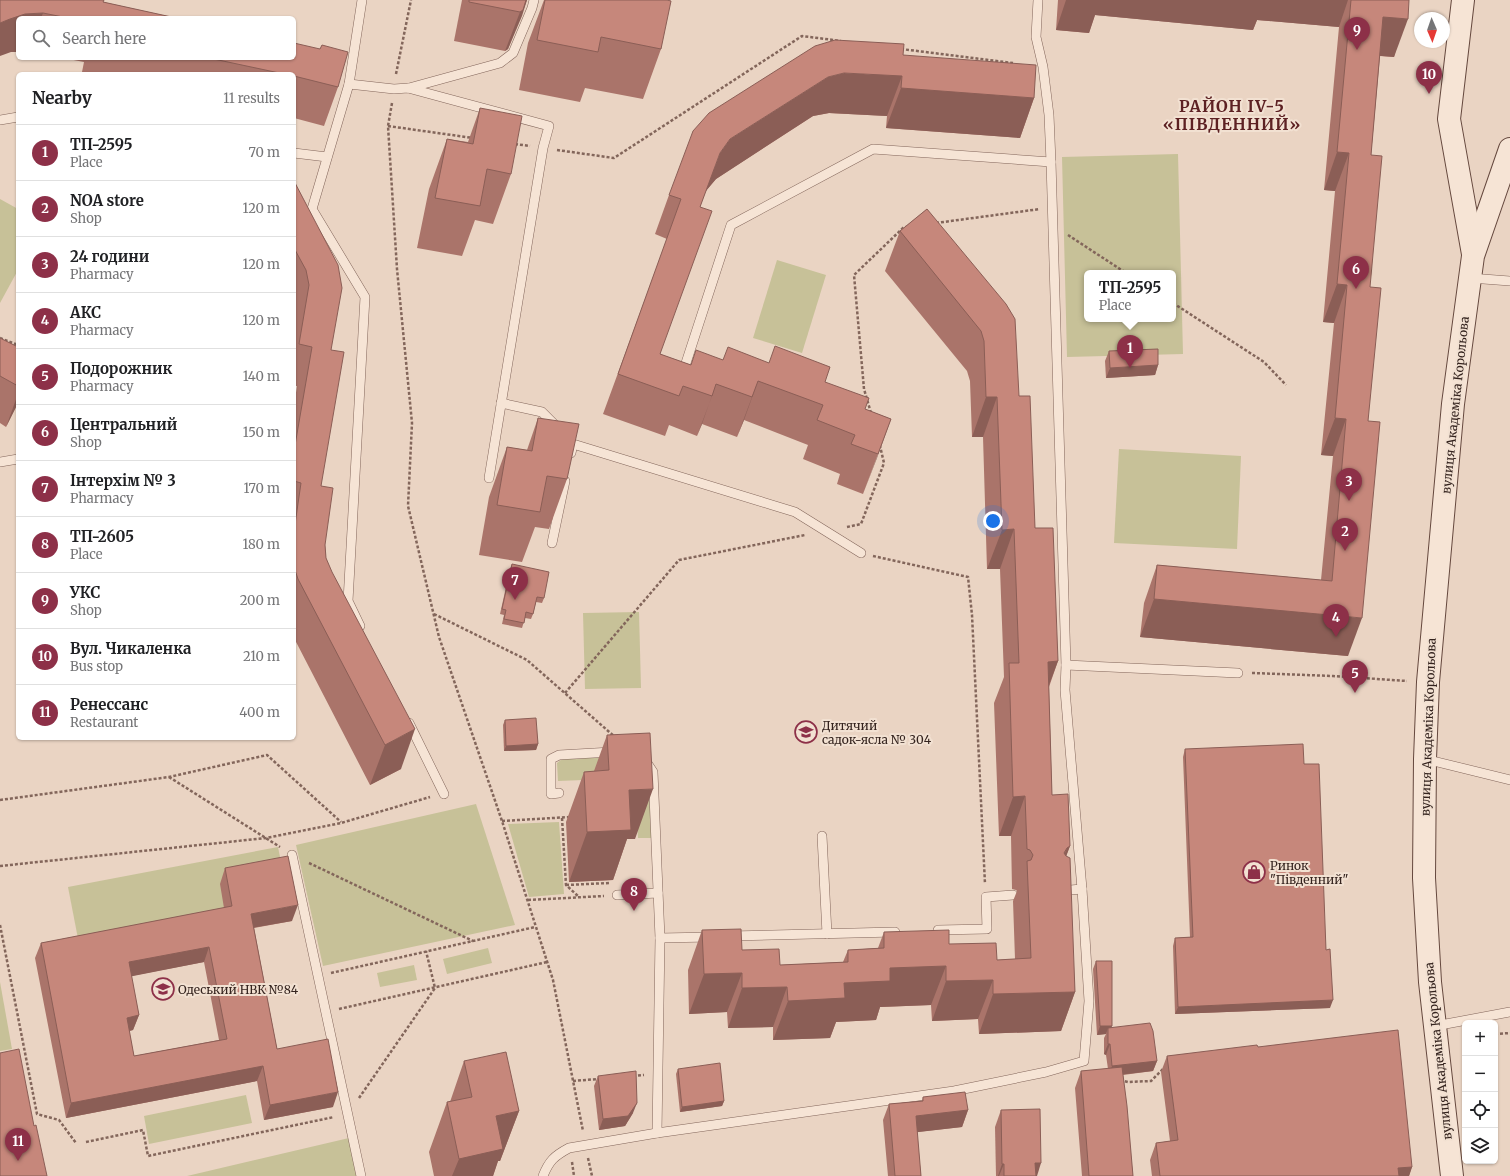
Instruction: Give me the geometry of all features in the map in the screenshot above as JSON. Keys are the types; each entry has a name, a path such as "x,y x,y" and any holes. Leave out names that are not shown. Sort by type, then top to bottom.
{"main road":[{"name":"вулиця Академіка Корольова","path":"1464,0 1449,119 1473,256"},
{"name":"вулиця Академіка Корольова","path":"1452,1176 1434,1026 1424,878 1425,759 1428,682 1453,404 1473,256 1510,149"}],"lane":[{"path":"362,0 349,84 312,209 365,297 348,601 366,637"},
{"path":"543,1176 548,1164 557,1154 569,1148 657,1133 954,1091 1046,1072 1084,1061 1089,1002 1082,889 1065,690 1066,665 1053,208 1049,115 1043,67 1036,37 1038,0"},
{"path":"349,84 394,89 408,88 500,63 514,53 535,6"},
{"path":"408,88 549,126 543,148 489,478"},
{"path":"0,120 16,117"},
{"path":"685,366 731,225 873,149 1051,162"},
{"path":"296,153 327,156"},
{"path":"1470,278 1510,281"},
{"path":"501,403 542,412 568,439 795,512 861,553"},
{"path":"568,439 569,459"},
{"path":"0,462 16,459"},
{"path":"552,543 566,474"},
{"path":"1066,665 1238,673"},
{"path":"405,715 444,794"},
{"path":"559,793 551,794 551,760 559,755 636,751 653,772 660,938 657,1133"},
{"path":"1425,759 1510,780"},
{"path":"822,836 827,934"},
{"path":"292,855 361,1176"},
{"path":"1056,892 1082,889"},
{"path":"617,895 658,893"},
{"path":"926,931 987,929 986,897 1013,895"},
{"path":"660,938 903,932"},
{"path":"1434,1026 1510,1012"}],"path":[{"path":"410,0 388,126 397,269 412,422 408,506 439,637 502,821 553,980 592,1176"},
{"path":"513,144 614,158 802,36 841,41"},
{"path":"896,48 1043,67"},
{"path":"388,126 475,138"},
{"path":"936,223 1053,208"},
{"path":"872,419 864,389 854,275 904,227 912,226"},
{"path":"1053,226 1121,270"},
{"path":"1176,306 1264,362 1286,385"},
{"path":"0,338 16,344"},
{"path":"565,693 679,560 861,524 884,463 878,441"},
{"path":"861,553 968,577 972,615 986,897"},
{"path":"434,614 527,660 636,751"},
{"path":"1238,673 1333,676 1428,682"},
{"path":"0,800 169,777 267,755 341,823"},
{"path":"169,777 292,855 473,941"},
{"path":"0,866 266,838 341,823 444,794"},
{"path":"502,821 576,817"},
{"path":"562,818 566,885 579,897"},
{"path":"566,885 614,883"},
{"path":"528,900 617,895"},
{"path":"0,925 37,1114 59,1120 76,1143"},
{"path":"317,976 535,927"},
{"path":"86,1142 143,1130 148,1156 348,1114 434,988 426,952"},
{"path":"325,1012 547,962"},
{"path":"1498,1034 1510,1033"},
{"path":"19,1053 26,1052"},
{"path":"1113,1078 1128,1082 1151,1081 1167,1065"},
{"path":"627,1077 658,1074"},
{"path":"573,1081 604,1079"}],"shaded area":[{"path":"1178,154 1183,354 1067,357 1062,157"},
{"path":"0,199 16,208 16,274 0,303"},
{"path":"777,260 826,275 802,353 753,338"},
{"path":"1119,449 1241,456 1237,549 1114,543"},
{"path":"639,612 641,688 585,689 583,613"},
{"path":"635,756 649,776 652,838 638,838 634,778 558,781 557,763 562,759"},
{"path":"476,804 515,925 323,966 296,845"},
{"path":"559,822 564,894 529,897 508,824"},
{"path":"278,847 283,872 227,921 80,949 68,887"},
{"path":"488,948 492,963 447,974 443,959"},
{"path":"414,965 417,980 380,987 377,973"},
{"path":"0,982 12,1049 0,1051"},
{"path":"246,1095 252,1123 149,1144 144,1116"},
{"path":"349,1138 358,1176 187,1176"}],"building":[{"path":"0,0 104,0 103,2 167,16 58,16 43,13 16,16 0,23"},
{"path":"469,0 526,0 523,10 520,12 469,2"},
{"path":"545,0 671,1 661,49 601,37 598,52 537,40"},
{"path":"1351,0 1409,0 1408,19 1383,17 1371,155 1382,156 1370,287 1381,288 1368,421 1380,422 1362,618 1154,599 1157,565 1332,581 1346,419 1335,418 1347,285 1337,284 1349,153 1337,152"},
{"path":"835,40 904,44 903,55 1036,65 1034,98 901,88 902,76 844,73 828,77 730,139 720,153 700,207 712,211 660,354 691,365 696,350 723,360 728,347 769,363 775,346 830,367 825,382 869,398 865,409 891,419 878,454 851,444 855,435 817,420 823,405 758,381 752,397 716,384 712,396 683,386 679,396 618,374 681,199 669,195 693,131 709,113 815,46"},
{"path":"296,43 320,49 322,45 348,52 338,87 296,76 296,72 275,72 218,60 296,60"},
{"path":"480,108 522,116 511,174 487,169 480,206 435,198 447,139 473,144"},
{"path":"296,185 338,265 342,288 331,350 344,352 321,486 333,488 325,545 326,558 415,729 385,745 296,573 296,517 301,483 296,482 296,439 312,347 299,344 309,285 306,270 296,252"},
{"path":"927,209 1006,304 1015,319 1019,396 1030,396 1035,528 1053,528 1058,661 1048,662 1052,795 1068,794 1070,846 1064,853 1070,858 1075,992 993,994 993,980 946,981 946,966 890,968 890,981 844,983 845,998 788,1001 787,987 742,988 742,973 704,974 702,930 741,929 742,950 779,949 780,965 848,962 848,950 884,948 884,932 949,930 949,944 996,943 997,960 1031,958 1027,861 1031,860 1033,855 1030,850 1027,849 1025,796 1013,797 1009,663 1019,663 1014,529 1002,530 997,397 986,397 984,341 981,331 900,231"},
{"path":"0,338 16,346 16,385 0,376"},
{"path":"1158,349 1158,365 1110,368 1109,351"},
{"path":"538,418 579,424 567,479 547,476 540,512 497,505 507,447 532,451"},
{"path":"512,564 549,572 544,598 537,597 533,614 526,612 524,623 504,619 506,610 502,609"},
{"path":"536,718 538,744 506,746 505,720"},
{"path":"650,733 653,789 629,790 631,830 587,832 584,772 609,770 607,735"},
{"path":"1303,744 1304,764 1319,764 1326,950 1330,949 1333,1000 1178,1007 1175,938 1193,937 1185,749"},
{"path":"288,856 298,905 251,914 277,1049 328,1039 338,1092 270,1105 263,1066 71,1103 41,943 232,906 225,868","holes":["209,947 227,1039 134,1056 127,1018 139,1015 129,962"]},
{"path":"1096,961 1112,961 1112,1026 1100,1026"},
{"path":"1150,1023 1153,1031 1157,1061 1112,1066 1110,1044 1108,1044 1108,1028"},
{"path":"1398,1030 1412,1167 1398,1168 1399,1176 1160,1176 1156,1143 1178,1140 1167,1056 1257,1045 1258,1047"},
{"path":"19,1049 34,1126 36,1125 47,1176 0,1176 0,1053"},
{"path":"506,1052 519,1111 496,1116 503,1149 459,1159 447,1102 472,1097 464,1061"},
{"path":"720,1063 724,1101 682,1107 678,1069"},
{"path":"1122,1067 1133,1176 1089,1176 1081,1071"},
{"path":"636,1071 637,1103 628,1116 603,1119 598,1076"},
{"path":"965,1092 968,1110 916,1116 921,1176 895,1176 889,1104 923,1101 923,1097"},
{"path":"1040,1109 1041,1163 1035,1163 1036,1176 1004,1176 1004,1164 1002,1164 1001,1110"}],"place":[{"name":"УКС","path":"1357,50"},
{"name":"Вул. Чикаленка","path":"1429,94"},
{"name":"Центральний","path":"1356,289"},
{"name":"ТП-2595","path":"1130,368"},
{"name":"24 години","path":"1349,501"},
{"name":"NOA store","path":"1345,551"},
{"name":"Інтерхім № 3","path":"515,600"},
{"name":"АКС","path":"1336,637"},
{"name":"Подорожник","path":"1355,693"},
{"name":"Дитячий садок-ясла № 304","path":"806,732"},
{"name":"Ринок \"Південний\"","path":"1254,872"},
{"name":"ТП-2605","path":"634,911"},
{"name":"Одеський НВК №84","path":"163,989"},
{"name":"Ренессанс","path":"18,1161"}],"district":[{"name":"РАЙОН IV-5 «ПІВДЕННИЙ»","path":"1232,115"}]}
